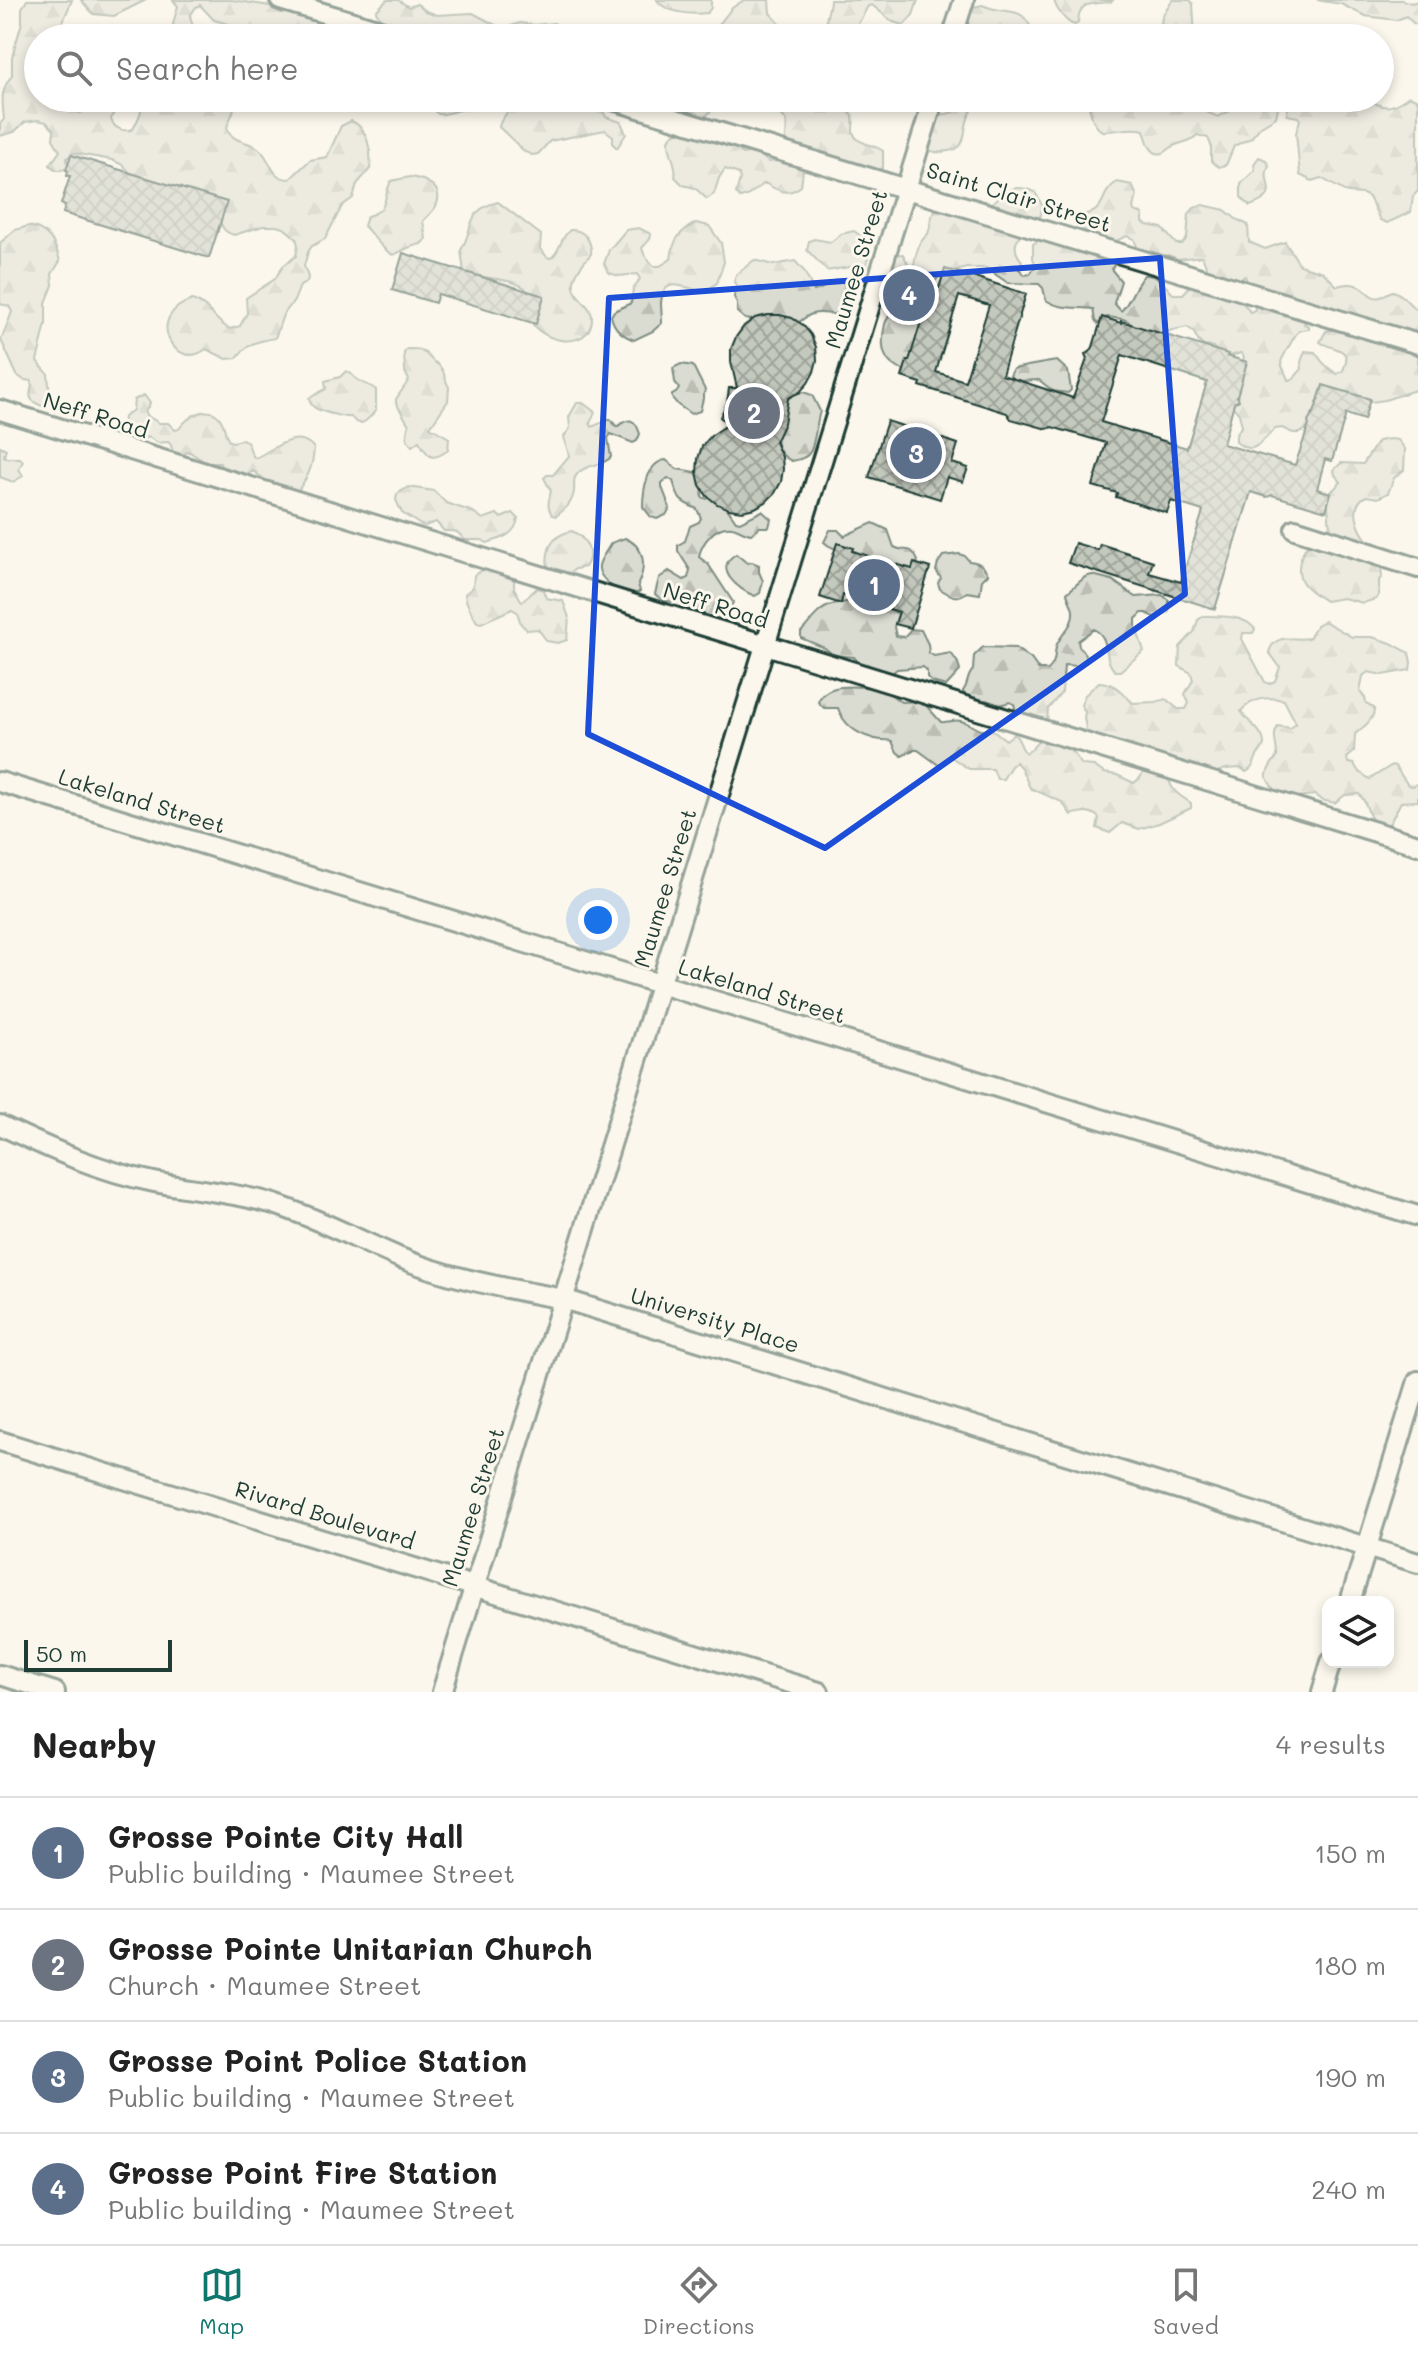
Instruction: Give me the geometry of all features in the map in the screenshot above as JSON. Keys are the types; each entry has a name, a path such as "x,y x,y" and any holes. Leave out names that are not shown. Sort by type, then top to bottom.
{"street":[{"path":"280,0 360,24"},
{"path":"956,24 964,0"},
{"name":"Saint Clair Street","path":"653,112 1418,344"},
{"name":"Maumee Street","path":"442,1692 930,112"},
{"name":"Neff Road","path":"0,410 1418,845"},
{"path":"1295,529 1418,568"},
{"name":"Lakeland Street","path":"0,782 1418,1216"},
{"name":"University Place","path":"0,1125 65,1156 104,1170 274,1204 399,1257 448,1274 563,1299 1418,1563"},
{"path":"1352,1596 1418,1381"},
{"name":"Rivard Boulevard","path":"0,1441 819,1692"},
{"path":"1322,1692 1329,1668"},
{"path":"0,1675 55,1692"}],"highlighted area":[{"path":"1160,258 1185,594 825,848 588,734 609,298"}],"green space":[{"path":"27,0 72,0 62,24 24,24 24,112 114,112 112,122 126,130 133,129 140,112 233,112 227,127 232,136 258,148 278,176 290,179 310,160 327,157 341,126 351,121 361,129 369,148 370,169 357,184 353,198 342,206 325,239 308,252 304,266 307,282 300,286 294,301 283,315 275,338 253,344 237,358 227,359 206,349 195,354 184,354 169,340 167,329 169,318 177,308 192,300 230,329 240,326 247,313 246,298 275,279 283,266 296,256 296,238 284,228 263,226 230,234 223,228 218,215 199,205 180,187 169,188 131,174 123,165 112,160 73,153 67,158 68,167 56,170 50,165 60,151 53,139 54,130 46,122 25,122 14,132 0,136 0,124 4,119 2,101 12,75 12,57 22,22 22,8"},
{"path":"81,0 146,0 114,16 93,14"},
{"path":"173,0 232,0 270,6 281,13 301,7 326,24 228,24 214,20 200,5 190,16 192,24 173,24 178,6"},
{"path":"387,0 398,0 409,7 417,4 437,15 473,13 493,24 387,24 376,11"},
{"path":"657,0 711,0 711,8 707,13 679,12 666,8"},
{"path":"744,0 769,0 770,13 780,24 719,24 732,8"},
{"path":"830,0 918,0 913,15 905,24 893,22 872,5 868,6 858,24 826,24"},
{"path":"1054,0 1113,0 1084,7 1076,24 1068,22"},
{"path":"1173,0 1190,0 1194,24 1161,24"},
{"path":"1317,0 1418,1 1418,25 1406,16 1397,20 1365,16 1341,4"},
{"path":"982,5 1015,12 1029,24 963,24 964,9"},
{"path":"1409,96 1418,100 1418,191 1413,196 1411,212 1387,223 1380,220 1369,197 1348,193 1321,178 1312,181 1300,175 1296,133 1300,120 1287,115 1287,112 1394,112 1394,104"},
{"path":"508,112 604,112 606,117 621,122 626,134 617,148 613,144 613,136 605,130 550,141 538,154 532,155 499,127"},
{"path":"672,112 710,112 702,120"},
{"path":"775,112 849,112 853,116 854,136 883,151 883,168 876,171 787,148 786,121"},
{"path":"971,112 962,143 955,149 938,152 924,147 932,113"},
{"path":"1090,112 1206,112 1218,117 1228,112 1277,112 1276,117 1261,126 1251,138 1234,146 1226,165 1219,167 1211,161 1208,138 1197,135 1159,154 1150,146 1144,130 1102,131"},
{"path":"688,130 735,146 743,154 756,151 768,162 794,162 803,170 801,186 787,192 765,183 740,198 736,193 739,174 725,169 714,194 707,199 675,177 669,141 677,132"},
{"path":"1259,157 1269,165 1269,193 1250,206 1241,197 1241,184 1255,170 1254,164"},
{"path":"410,177 432,185 438,199 435,208 423,221 426,239 393,255 364,226 367,216 382,207 391,181"},
{"path":"1117,182 1132,185 1137,196 1134,211 1143,214 1143,222 1147,225 1162,228 1176,244 1182,244 1187,238 1189,214 1195,207 1203,205 1225,210 1248,225 1249,242 1265,249 1285,242 1300,265 1323,272 1337,286 1354,284 1376,297 1393,291 1401,295 1418,310 1418,389 1385,400 1357,404 1300,433 1275,429 1257,446 1248,448 1236,442 1242,425 1239,414 1231,404 1244,357 1241,353 1223,358 1213,347 1199,342 1187,327 1158,337 1137,332 1123,319 1107,317 1098,324 1093,309 1052,303 1046,300 1039,284 1008,283 986,268 966,268 939,277 933,283 911,371 889,362 883,342 885,324 892,307 884,289 893,255 903,254 910,268 914,265 933,214 944,202 986,207 1013,189 1035,192 1042,205 1041,215 1020,235 1016,247 1022,261 1019,269 1025,275 1036,266 1033,244 1041,239 1092,240 1077,226 1076,216 1096,210","holes":["1127,236 1134,239 1139,252 1158,258 1168,255 1178,259 1202,256 1207,268 1221,278 1237,282 1245,276 1255,310 1250,312 1232,294 1209,287 1191,285 1183,294 1173,294 1157,278 1144,275 1121,311 1114,303 1121,281 1111,269 1117,262 1113,242","1309,317 1338,329 1326,331 1320,342 1343,352 1345,365 1337,374 1315,352 1305,351 1302,369 1288,380 1281,362 1297,333 1309,329 1304,324"]},
{"path":"498,202 541,235 540,248 547,257 554,255 570,230 583,234 588,240 591,254 579,269 574,289 592,316 591,325 579,338 561,340 535,327 529,316 525,288 519,284 464,272 461,250 472,221 480,210"},
{"path":"696,223 709,226 721,243 724,262 717,283 705,292 677,285 666,288 661,303 662,323 634,340 626,336 616,328 611,316 614,311 631,303 633,289 640,279 637,274 619,276 609,273 604,264 609,250 626,230 639,228 651,234 642,248 644,254 653,266 660,266 671,259 673,247 681,233"},
{"path":"29,226 42,230 50,238 60,261 52,274 53,285 46,303 46,324 37,361 48,374 50,398 46,406 31,398 32,381 17,375 1,340 12,312 9,306 0,304 0,243 15,230"},
{"path":"854,231 868,241 864,248 868,258 866,264 827,271 807,250 809,241 831,242 841,234"},
{"path":"754,260 773,265 795,261 814,291 841,279 847,289 850,311 844,315 813,314 795,326 745,319 737,312 734,297 737,286 734,282 736,275"},
{"path":"407,349 425,353 442,370 449,387 448,401 430,427 449,438 448,450 438,456 430,456 419,441 412,446 410,444 407,436 409,425 396,403 409,380 405,372 404,353"},
{"path":"1057,361 1068,371 1071,390 1068,393 1053,391 1039,380 1016,381 1010,376 1013,369"},
{"path":"681,364 693,366 705,390 700,411 691,414 672,398 679,389 673,368"},
{"path":"346,371 376,390 376,410 361,423 351,417 317,409 309,398 326,389 325,381 340,377"},
{"path":"803,392 812,395 820,411 810,452 792,461 779,449 776,431 791,395"},
{"path":"144,395 150,403 146,415 159,423 168,423 175,430 193,416 212,412 222,422 229,441 242,439 255,458 284,442 307,442 314,448 309,473 295,494 268,487 265,480 253,471 244,476 222,470 220,463 207,463 188,451 181,457 173,454 168,442 158,443 148,437 139,441 128,435 124,417 133,410 134,400"},
{"path":"577,403 583,403 595,412 590,423 592,427 610,419 617,427 631,421 640,434 633,443 611,434 608,438 611,457 578,473 572,499 556,516 549,508 551,491 544,478 553,475 569,456 564,437 570,428 569,417"},
{"path":"1398,440 1405,449 1404,470 1394,478 1388,493 1378,498 1366,496 1356,511 1361,530 1379,554 1382,577 1379,580 1379,595 1363,603 1343,598 1325,601 1304,585 1299,568 1308,545 1334,536 1330,528 1327,496 1341,482 1334,470 1341,463 1363,464 1378,441"},
{"path":"0,446 6,449 6,458 20,458 23,461 19,469 23,476 13,482 0,477"},
{"path":"666,460 677,469 695,472 704,481 702,497 707,499 712,496 722,501 736,521 762,511 771,519 769,527 760,527 751,534 732,527 720,529 703,546 699,557 708,564 733,602 728,615 710,622 692,604 665,600 655,594 659,578 669,571 684,580 688,578 690,570 678,551 678,545 685,541 690,526 701,518 697,509 680,500 673,481 668,478 662,483 670,508 666,515 657,519 651,517 643,507 650,471"},
{"path":"408,487 434,491 446,503 473,512 483,519 497,514 501,518 513,513 518,518 517,524 507,535 487,543 465,540 456,532 444,531 436,522 421,525 402,513 396,500 397,494"},
{"path":"873,523 888,530 894,547 913,552 918,561 913,570 891,564 885,559 872,559 854,551 834,548 824,542 830,530 838,530 844,536"},
{"path":"572,531 588,546 588,562 585,567 571,572 570,577 550,578 547,562 549,548 557,537"},
{"path":"625,538 637,547 643,564 638,584 640,591 630,598 610,585 599,571 601,560 611,543"},
{"path":"736,554 747,563 759,565 763,581 760,593 755,596 735,584 727,572 729,560"},
{"path":"959,554 980,564 988,574 982,580 980,594 967,592 954,596 940,589 938,583 941,578 936,571 938,563 943,556"},
{"path":"490,566 511,575 522,602 537,588 543,590 546,598 563,601 569,618 567,640 558,643 547,641 538,629 527,630 512,609 477,622 465,594 473,587 474,575"},
{"path":"1092,575 1112,580 1136,597 1162,595 1169,600 1169,612 1157,618 1142,613 1136,619 1144,651 1120,671 1115,671 1111,666 1103,638 1094,629 1078,641 1087,657 1080,666 1064,665 1062,692 1048,709 1047,722 1058,741 1082,765 1094,766 1104,773 1134,783 1140,778 1145,769 1122,742 1081,739 1086,728 1085,712 1081,705 1085,695 1099,682 1114,686 1133,703 1166,699 1178,709 1186,709 1189,703 1185,694 1193,680 1191,673 1179,666 1180,647 1204,616 1239,619 1255,629 1253,633 1243,633 1242,639 1265,682 1269,684 1275,681 1280,667 1269,652 1272,646 1280,640 1309,638 1316,626 1324,621 1352,637 1372,637 1409,653 1410,670 1383,675 1368,672 1363,676 1360,692 1374,712 1355,734 1354,752 1347,758 1348,763 1354,764 1359,772 1370,779 1395,766 1408,785 1418,783 1418,801 1401,802 1387,828 1370,817 1359,794 1345,795 1335,803 1321,800 1315,795 1285,798 1270,784 1267,775 1277,757 1275,738 1278,726 1291,728 1296,723 1284,700 1266,698 1250,703 1241,711 1258,731 1264,744 1251,769 1246,772 1241,768 1168,777 1174,790 1191,803 1191,808 1139,829 1122,823 1110,833 1097,828 1099,818 1096,815 1085,812 1071,815 1062,802 1030,788 1016,762 1003,779 997,779 993,769 969,769 951,757 940,766 918,750 902,756 892,741 861,734 851,728 838,708 824,708 818,702 822,695 835,688 878,688 901,702 922,701 941,722 965,722 980,730 993,730 1006,740 1014,734 1026,753 1038,740 1020,719 1014,704 1000,705 986,700 979,703 965,699 963,691 973,670 974,656 983,647 1015,648 1031,659 1039,670 1048,670 1054,662 1056,647 1073,617 1067,593 1085,577"},
{"path":"852,600 863,609 881,607 898,614 894,627 896,636 904,637 911,629 921,630 929,653 934,656 951,653 960,671 946,686 932,682 923,667 897,669 891,674 864,669 854,657 833,655 825,648 801,638 801,632 822,610"}],"building":[{"path":"71,155 227,202 209,258 63,213 65,206 61,204 70,176 67,176 66,170"},
{"path":"403,253 544,296 536,324 438,294 435,303 392,290"},
{"path":"945,269 1026,294 1002,375 1073,398 1087,359 1085,354 1093,347 1102,317 1247,362 1237,396 1239,400 1234,403 1223,444 1295,465 1323,385 1370,399 1364,420 1346,414 1332,461 1325,459 1317,489 1331,493 1326,511 1251,492 1215,609 1068,563 1075,543 1098,550 1100,544 1153,561 1149,573 1181,582 1203,511 1171,501 1167,513 1116,497 1117,493 1093,486 1106,443 1011,419 1007,413 920,386 921,383 902,377 927,302 924,301 929,285 939,288","holes":["959,296 989,305 965,381 936,372","1122,355 1207,382 1187,448 1101,422"]},
{"path":"768,315 792,318 803,325 816,347 817,360 808,383 788,398 784,423 775,442 782,457 783,469 775,493 755,508 742,511 729,509 707,496 700,485 698,459 702,446 728,424 720,417 727,403 729,388 737,388 731,362 731,349 736,337 755,318"},
{"path":"887,421 958,444 952,463 968,468 963,482 947,477 940,499 869,477"},
{"path":"837,543 853,548 852,551 912,569 914,563 930,568 911,628 895,624 899,612 843,595 841,604 820,597"}],"place":[{"name":"Grosse Point Fire Station","path":"909,295"},
{"name":"Grosse Pointe Unitarian Church","path":"754,413"},
{"name":"Grosse Point Police Station","path":"916,453"},
{"name":"Grosse Pointe City Hall","path":"874,585"}]}
